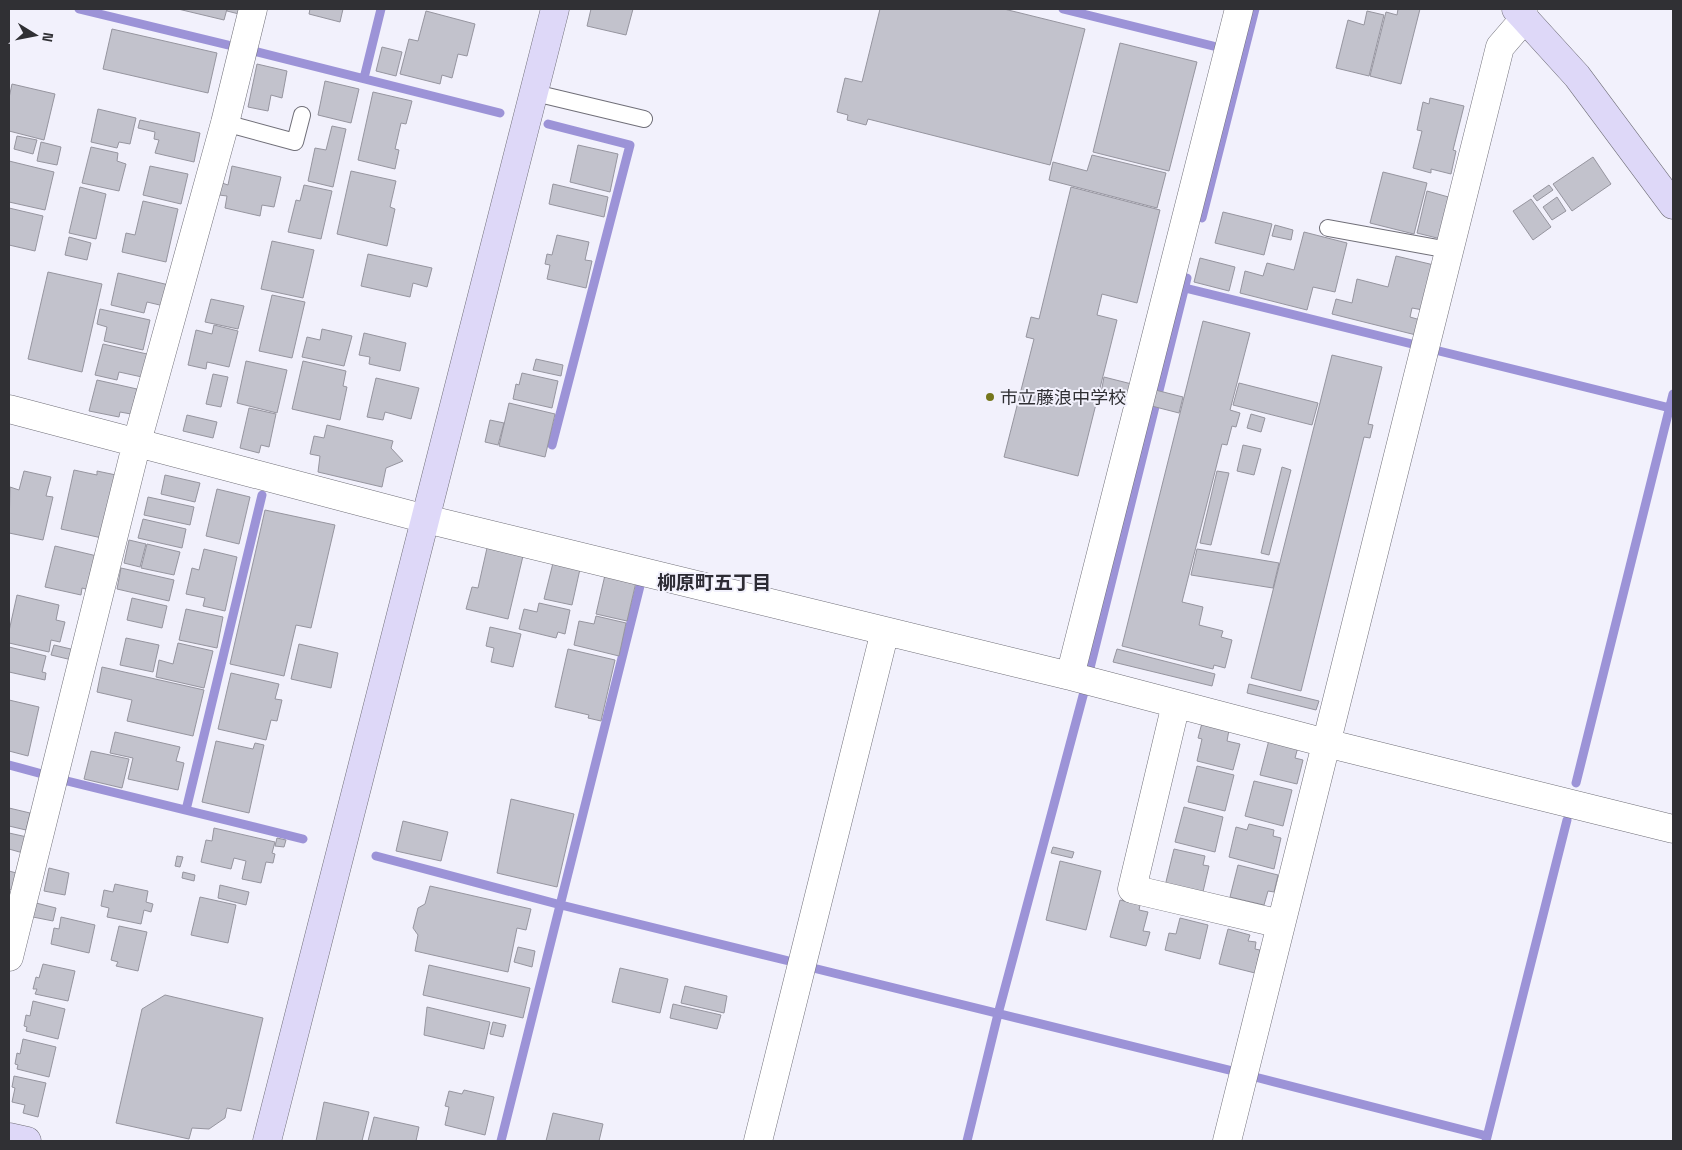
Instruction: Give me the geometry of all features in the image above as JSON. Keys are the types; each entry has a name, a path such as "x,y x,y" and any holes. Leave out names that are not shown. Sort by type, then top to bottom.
{"street":[{"path":"9,957 137,442 225,123 253,9"},
{"path":"267,1141 555,9"},
{"path":"1070,676 1239,9"},
{"path":"1227,1141 1500,47 1520,13 1577,76 1673,205"},
{"path":"9,409 426,519 885,630 1326,743 1673,829"},
{"path":"758,1141 885,630"},
{"path":"1176,704 1132,889 1281,924"},
{"path":"9,1137 27,1141"}],"lane":[{"path":"535,92 644,119"},
{"path":"225,123 295,142 302,115"},
{"path":"1328,228 1449,250"}],"building":[{"path":"178,9 227,9 224,20"},
{"path":"227,9 240,9 239,14 227,11"},
{"path":"310,9 343,9 340,22 309,14"},
{"path":"591,9 633,9 626,35 587,26"},
{"path":"880,9 1004,9 1085,29 1050,165 868,119 866,125 847,120 848,115 837,112 845,78 862,82"},
{"path":"1398,9 1420,9 1401,84 1370,76 1386,12 1397,15"},
{"path":"426,11 475,24 467,56 458,54 452,78 442,75 440,84 400,74 409,39 418,41"},
{"path":"1367,11 1384,15 1369,76 1336,68 1348,20 1364,25"},
{"path":"112,29 217,53 208,93 103,69"},
{"path":"1120,43 1197,62 1169,171 1093,152"},
{"path":"382,47 402,52 396,76 376,71"},
{"path":"257,64 287,71 282,98 271,95 268,111 248,107"},
{"path":"325,81 359,89 351,123 318,115"},
{"path":"12,84 55,94 44,140 9,131 9,98"},
{"path":"373,92 412,101 406,124 401,123 395,149 399,150 395,169 358,160"},
{"path":"1430,98 1464,106 1453,150 1456,151 1451,174 1431,169 1431,173 1413,168 1422,131 1417,130 1423,102 1429,104"},
{"path":"98,109 136,118 130,144 119,142 117,148 91,142"},
{"path":"140,120 200,133 194,162 155,153 159,140 154,139 155,132 138,128"},
{"path":"332,126 346,129 333,187 308,181 315,148 326,150"},
{"path":"17,136 37,140 33,154 14,149"},
{"path":"41,142 61,147 57,165 37,161"},
{"path":"578,145 618,154 610,192 570,182"},
{"path":"91,147 118,153 117,161 126,164 119,191 82,183"},
{"path":"1092,155 1166,173 1157,208 1049,180 1053,162 1087,171"},
{"path":"1593,157 1611,184 1572,211 1553,184"},
{"path":"9,161 54,172 45,210 9,202"},
{"path":"150,166 188,174 181,204 143,195"},
{"path":"232,166 281,177 274,207 262,205 260,216 225,208 227,196 219,195 222,183 228,185"},
{"path":"351,171 396,181 390,207 395,209 387,246 337,234"},
{"path":"1383,172 1427,183 1414,234 1370,223"},
{"path":"553,184 608,197 604,217 549,204"},
{"path":"304,185 332,191 321,239 288,232 296,200 300,201"},
{"path":"1549,185 1553,190 1537,201 1533,196"},
{"path":"80,187 106,194 96,239 69,233"},
{"path":"1071,187 1160,210 1137,303 1102,294 1097,315 1117,320 1078,476 1004,457 1034,339 1026,337 1031,317 1039,319"},
{"path":"1427,191 1452,198 1441,239 1417,233"},
{"path":"1557,197 1566,211 1552,220 1543,207"},
{"path":"1531,199 1551,227 1533,240 1513,211"},
{"path":"143,201 178,209 166,262 122,252 126,233 135,235"},
{"path":"9,208 43,216 35,251 9,245"},
{"path":"1223,212 1272,224 1264,255 1215,243"},
{"path":"1275,225 1293,230 1291,240 1272,236"},
{"path":"1304,232 1347,243 1335,292 1313,287 1307,310 1240,293 1245,271 1263,276 1267,263 1294,270"},
{"path":"557,235 589,242 585,260 592,261 586,288 547,279 550,265 545,264 547,254 552,255"},
{"path":"69,237 91,243 87,260 65,255"},
{"path":"272,241 314,250 303,298 261,289"},
{"path":"368,254 432,268 427,287 413,283 410,297 361,286"},
{"path":"1396,256 1434,265 1423,310 1412,308 1410,317 1424,321 1420,336 1332,314 1336,299 1352,303 1357,279 1388,287"},
{"path":"1200,258 1235,267 1229,291 1194,282"},
{"path":"48,272 102,284 82,372 28,359"},
{"path":"118,273 169,285 164,306 147,302 144,313 111,305"},
{"path":"272,295 305,302 292,358 259,351"},
{"path":"211,299 244,306 238,329 205,322"},
{"path":"100,309 150,320 143,350 104,341 107,327 97,324"},
{"path":"1203,321 1250,333 1230,410 1240,413 1236,427 1232,426 1227,445 1222,444 1182,602 1203,607 1199,625 1223,631 1221,637 1232,640 1225,668 1214,665 1213,669 1122,646"},
{"path":"214,325 238,331 229,367 207,362 206,369 188,365 196,330 212,334"},
{"path":"322,329 352,336 344,366 302,357 307,337 320,340"},
{"path":"364,333 406,343 400,371 369,364 370,357 359,355"},
{"path":"103,344 147,354 142,377 119,372 117,380 95,375"},
{"path":"1332,355 1382,367 1368,424 1373,425 1370,438 1364,437 1301,691 1251,678"},
{"path":"536,359 563,365 561,376 533,370"},
{"path":"246,361 287,370 277,413 237,403"},
{"path":"303,361 346,371 343,386 347,387 340,420 292,409"},
{"path":"522,373 558,381 552,408 513,399 516,384 519,385"},
{"path":"213,374 228,377 221,407 206,404"},
{"path":"1104,377 1183,397 1179,413 1101,393"},
{"path":"376,378 419,388 411,419 385,412 383,420 367,417"},
{"path":"97,380 137,389 131,414 120,412 119,417 89,411"},
{"path":"1239,383 1318,403 1312,425 1233,405"},
{"path":"509,403 555,414 545,457 499,446"},
{"path":"249,408 276,414 269,447 261,445 259,453 240,448"},
{"path":"1251,414 1265,418 1261,432 1247,428"},
{"path":"187,415 217,422 213,438 183,431"},
{"path":"490,420 504,423 498,445 485,442"},
{"path":"327,425 393,441 391,448 403,461 386,468 382,487 318,472 320,456 310,454 314,436 324,438"},
{"path":"1243,445 1261,449 1254,475 1237,471"},
{"path":"1282,467 1291,470 1269,555 1261,553"},
{"path":"74,470 97,475 97,471 116,475 102,538 61,529"},
{"path":"24,471 51,477 46,496 53,497 43,540 9,533 10,487 19,490"},
{"path":"1217,471 1229,473 1211,545 1200,543"},
{"path":"165,475 200,483 195,502 161,494"},
{"path":"217,489 250,497 239,544 206,536"},
{"path":"148,497 194,507 190,525 144,515"},
{"path":"265,510 335,525 311,628 296,625 284,676 230,664"},
{"path":"143,519 186,529 182,548 138,538"},
{"path":"129,540 146,544 140,567 124,563"},
{"path":"147,544 180,552 174,575 141,568"},
{"path":"55,546 97,556 90,590 82,588 81,595 45,587"},
{"path":"487,548 523,556 508,619 466,609 472,587 478,588"},
{"path":"204,549 237,557 225,611 203,606 205,598 186,594 192,568 199,570"},
{"path":"1197,549 1279,563 1273,588 1191,575"},
{"path":"553,563 580,569 572,605 544,599"},
{"path":"121,568 174,580 169,601 117,589"},
{"path":"605,575 636,582 627,621 596,614"},
{"path":"17,595 59,605 56,620 65,622 60,642 51,640 49,652 9,643 9,631"},
{"path":"132,598 167,606 162,628 127,620"},
{"path":"539,603 570,610 565,634 558,632 556,638 519,629 524,609 537,612"},
{"path":"186,609 223,617 217,648 179,640"},
{"path":"596,616 626,623 619,656 574,645 579,621 594,624"},
{"path":"490,627 521,634 513,667 491,662 494,648 486,646"},
{"path":"126,638 159,645 153,672 120,665"},
{"path":"178,643 213,651 204,688 156,677 159,660 173,664"},
{"path":"299,644 338,653 331,688 291,679"},
{"path":"54,645 75,650 72,660 51,655"},
{"path":"9,647 46,656 42,672 46,673 45,680 9,672"},
{"path":"568,649 615,660 601,721 588,718 589,715 555,707"},
{"path":"1117,649 1215,674 1212,686 1113,662"},
{"path":"102,667 204,690 193,736 127,721 132,700 97,692"},
{"path":"231,673 279,684 275,699 282,700 277,721 271,720 266,740 218,729"},
{"path":"1249,684 1319,701 1316,710 1247,693"},
{"path":"9,700 39,707 28,756 9,751"},
{"path":"1202,723 1229,730 1227,741 1240,744 1233,770 1197,761 1202,739 1198,738"},
{"path":"115,732 180,747 176,761 184,763 178,790 128,779 133,758 110,753"},
{"path":"1269,740 1298,747 1295,758 1303,760 1297,784 1260,775"},
{"path":"216,741 253,749 255,743 264,745 249,813 202,802"},
{"path":"91,751 129,759 122,788 84,779"},
{"path":"1197,766 1234,775 1225,811 1188,802"},
{"path":"1254,781 1292,790 1283,826 1245,816"},
{"path":"511,799 574,814 557,887 497,873"},
{"path":"1184,807 1223,817 1215,852 1175,842"},
{"path":"9,808 30,813 26,830 9,826"},
{"path":"403,821 448,832 441,861 396,851"},
{"path":"1249,824 1274,830 1273,836 1281,838 1274,869 1229,857 1236,827 1247,830"},
{"path":"214,828 275,842 272,853 275,854 273,863 266,862 261,883 242,879 246,861 234,858 231,869 201,862 206,840 212,841"},
{"path":"9,833 27,837 23,853 9,849"},
{"path":"277,838 286,840 284,847 275,846"},
{"path":"1053,847 1074,852 1072,858 1051,853"},
{"path":"1174,849 1205,856 1203,865 1209,866 1202,896 1165,886"},
{"path":"177,856 183,857 180,867 175,866"},
{"path":"1060,861 1101,871 1086,930 1046,920"},
{"path":"1238,865 1278,875 1274,892 1268,891 1264,905 1230,897"},
{"path":"49,868 69,873 65,895 44,891"},
{"path":"9,871 20,874 16,891 9,889"},
{"path":"183,872 195,875 194,881 182,878"},
{"path":"115,884 148,891 146,902 153,904 151,912 144,910 141,924 107,917 109,908 101,906 104,890 113,892"},
{"path":"220,885 249,892 246,905 218,898"},
{"path":"430,886 531,909 526,930 517,928 508,972 415,951 418,935 413,928 418,908 425,904"},
{"path":"200,897 236,905 228,943 191,935"},
{"path":"1120,900 1140,905 1139,910 1148,912 1143,931 1150,932 1146,946 1110,937"},
{"path":"36,903 56,908 53,921 33,917"},
{"path":"61,917 95,925 89,953 51,944 54,928 59,929"},
{"path":"1180,918 1208,925 1200,959 1165,950 1169,933 1176,934"},
{"path":"119,926 147,932 138,971 116,966 118,962 111,960"},
{"path":"1228,929 1250,935 1248,941 1256,942 1255,949 1260,950 1255,973 1219,964"},
{"path":"518,947 535,951 532,967 514,962"},
{"path":"43,964 75,971 68,1001 35,994 37,989 33,989 36,977 39,978"},
{"path":"429,965 530,988 523,1018 423,995"},
{"path":"620,968 668,979 660,1013 612,1002"},
{"path":"685,986 727,996 724,1013 681,1003"},
{"path":"165,995 263,1018 241,1111 227,1108 225,1118 209,1129 192,1128 189,1139 116,1123 142,1009"},
{"path":"33,1001 65,1009 58,1039 26,1031 27,1027 24,1026 26,1015 30,1016"},
{"path":"673,1004 721,1015 717,1029 670,1018"},
{"path":"427,1007 490,1022 484,1049 424,1035"},
{"path":"493,1022 506,1025 503,1037 490,1034"},
{"path":"23,1039 56,1047 49,1077 17,1069 18,1065 15,1064 17,1053 20,1054"},
{"path":"14,1076 46,1083 38,1117 23,1113 25,1105 12,1102 15,1088 12,1087"},
{"path":"464,1090 494,1097 485,1135 445,1125 449,1107 445,1106 449,1091 462,1094"},
{"path":"324,1102 369,1112 362,1141 316,1141"},
{"path":"553,1113 603,1124 599,1141 546,1141"},
{"path":"374,1117 419,1127 416,1141 368,1141"}],"waterway":[{"path":"79,9 228,45"},
{"path":"364,78 381,9"},
{"path":"1063,9 1213,46"},
{"path":"1202,218 1255,9"},
{"path":"254,51 500,113"},
{"path":"548,124 630,145 552,445"},
{"path":"1090,668 1187,278"},
{"path":"1185,288 1412,344"},
{"path":"1439,351 1670,408"},
{"path":"1576,783 1673,394"},
{"path":"186,810 262,495"},
{"path":"501,1141 641,582"},
{"path":"967,1141 998,1014 1084,692"},
{"path":"9,765 46,775"},
{"path":"63,780 303,839"},
{"path":"1486,1141 1567,820"},
{"path":"376,856 561,905 793,962"},
{"path":"809,967 1233,1071"},
{"path":"1255,1077 1487,1136"}],"place":[{"name":"市立藤浪中学校","path":"990,397"}],"district":[{"name":"柳原町五丁目","path":"714,582"}]}
